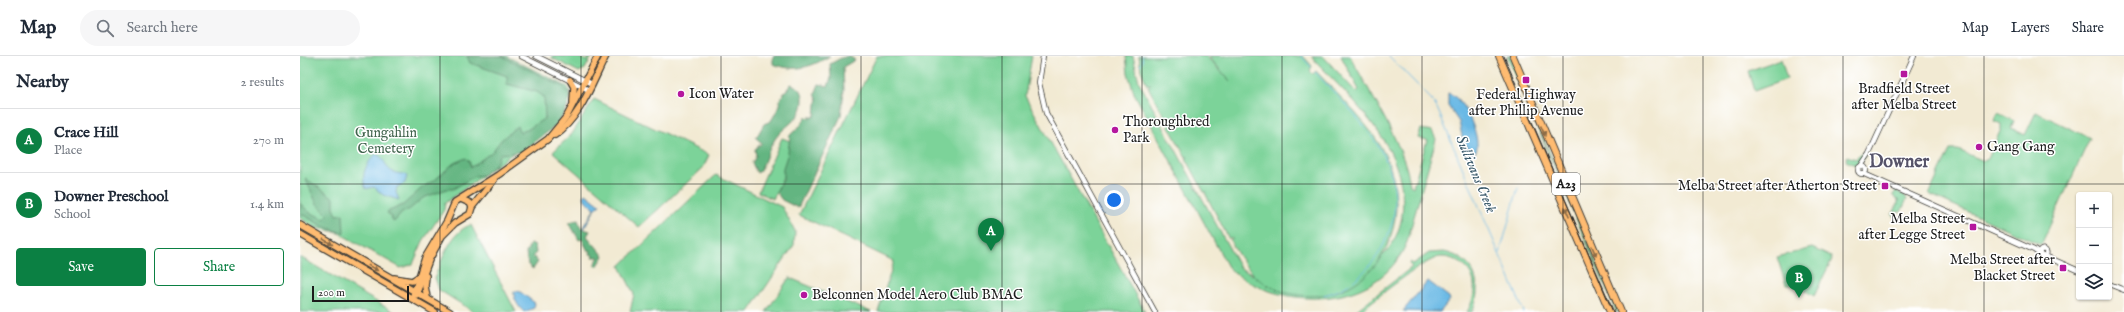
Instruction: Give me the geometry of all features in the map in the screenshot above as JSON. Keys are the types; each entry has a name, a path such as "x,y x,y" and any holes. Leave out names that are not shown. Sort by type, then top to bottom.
{"highway":[{"name":"A23","path":"1499,56 1610,312"},
{"name":"A23","path":"1513,56 1621,312"}],"main road":[{"path":"548,139 571,110 598,56"},
{"path":"416,292 418,276 427,254 444,227 455,202 498,175 558,132 574,116 606,56"},
{"path":"570,80 574,87 571,110"},
{"path":"412,299 431,256 442,236 450,226 462,218 469,216 472,207 498,175"},
{"path":"461,199 468,201 472,207"},
{"path":"452,209 455,216 462,218"},
{"path":"300,225 450,312"},
{"path":"300,234 435,312"},
{"path":"427,298 425,282 431,256"},
{"path":"390,278 410,281 416,280 418,276"}],"street":[{"path":"521,56 589,90"},
{"path":"536,56 592,84"},
{"path":"1043,56 1040,82 1046,113 1155,312"},
{"path":"1914,56 1864,168 1858,170 1862,174 1880,180 2034,250 2044,253 2076,270"},
{"path":"1906,73 1918,56"},
{"path":"1864,168 1880,180"},
{"path":"2121,289 2124,293"}],"green space":[{"name":"Gungahlin Cemetery","path":"300,56 506,56 568,87 570,93 552,121 531,140 445,203 444,210 423,241 413,264 401,268 337,232 316,228 300,218"},
{"path":"467,56 502,56 564,87 571,96 567,108 558,124 522,152 500,154 496,164 483,175 475,176 453,189 447,189 423,198 410,209 402,213 394,222 387,212 403,205 454,163 466,158 471,167 492,152 501,140 517,126 520,132 527,130 545,118 544,97 537,92 507,84 507,76 470,63"},
{"path":"552,56 577,56 587,61 589,56 592,56 585,69 579,72 552,58"},
{"path":"773,56 830,56 809,66 802,68 789,68 773,64"},
{"path":"849,56 855,60 843,67 844,90 841,116 798,208 782,200 776,192 783,180 783,168 788,153 790,135 801,125 805,118 815,116 816,104 818,100 815,94 819,84 828,86 831,78 830,64 841,58"},
{"path":"877,56 1032,56 1025,96 1145,312 878,312 894,261 799,215"},
{"path":"1126,56 1133,56 1139,82 1240,268 1269,281 1300,286 1330,283 1358,274 1382,257 1397,233 1403,203 1396,166 1390,151 1371,122 1311,56 1323,56 1356,92 1359,90 1341,56 1350,56 1394,137 1407,170 1410,185 1413,187 1427,140 1418,138 1421,129 1432,131 1436,139 1407,242 1393,265 1374,282 1351,293 1325,298 1298,297 1272,292 1248,282 1228,267 1134,93 1128,73"},
{"path":"1139,56 1206,56 1230,81 1208,56 1303,56 1312,66 1310,71 1313,74 1316,71 1363,121 1379,143 1385,155 1394,182 1396,210 1391,235 1380,258 1364,277 1343,290 1317,295 1287,293 1265,284 1257,278 1238,254 1230,240 1232,239 1231,237 1229,239 1205,193 1207,192 1204,192 1186,158 1188,157 1186,157 1168,125 1170,124 1168,123 1148,87 1150,84 1147,85 1141,70"},
{"path":"1507,56 1511,56 1522,88 1618,312 1616,312"},
{"path":"1781,59 1787,79 1754,91 1748,71"},
{"path":"791,84 798,87 802,92 803,105 801,111 794,121 775,139 760,171 757,173 752,163 756,156 755,149 762,143 756,138 764,124 771,121 780,105 780,99"},
{"path":"594,99 709,155 703,168 639,227 553,152 572,134"},
{"path":"2036,112 2090,138 2041,245 1929,194 1950,150 1958,150 1984,161 1988,159 2001,129 2001,124 1994,121 1998,113 2014,121 2011,128 2025,135"},
{"path":"782,138 798,144 773,199 758,192"},
{"path":"1861,153 1865,155 1860,163 1855,165 1846,161 1847,156 1856,159"},
{"path":"716,175 782,207 795,231 794,245 749,312 630,312 634,294 620,266"},
{"path":"305,178 334,198 334,208 337,215 343,214 344,233 324,227 300,213 300,203 309,212 324,219 328,215 317,204"},
{"path":"1896,191 1904,195 1907,199 1901,212 1895,212 1894,217 1892,215 1898,204 1898,199 1893,195"},
{"path":"578,220 581,228 590,231 587,236 604,256 597,267 594,265 599,257 593,257 594,255 590,254 591,250 588,251 582,239 579,240 571,226 568,224"},
{"path":"471,225 516,312 474,312 439,290 435,277 444,254 458,233"},
{"path":"530,244 535,245 536,253 533,256 538,262 533,269 528,265 526,253"},
{"path":"1812,248 1831,257 1832,259 1814,296 1796,285 1786,285 1777,257"},
{"path":"1444,252 1455,255 1463,260 1474,274 1477,283 1477,292 1476,302 1472,312 1467,312 1472,302 1474,292 1472,276 1460,263 1452,259 1440,257 1433,259 1412,272 1360,312 1354,312 1412,267 1409,264 1410,262 1413,264 1429,253"},
{"path":"300,257 394,312 300,312"},
{"name":"Belconnen Model Aero Club BMAC","path":"790,278 871,312 766,312"}],"water":[{"path":"1448,93 1460,102 1470,118 1474,128 1477,145 1476,151 1470,154 1462,136 1459,122 1448,106"},
{"path":"376,154 383,160 389,169 407,176 405,183 397,187 396,192 399,200 383,195 374,187 366,189 364,184 365,170 369,161"},
{"path":"586,194 600,205 595,209 584,229 583,227 595,208 585,200 584,196"},
{"path":"1428,281 1449,297 1450,300 1440,312 1403,311"},
{"path":"519,291 535,303 534,308 524,312 522,310 514,297 514,292"}],"waterway":[{"path":"1140,65 1143,62 1142,56"},
{"path":"1301,56 1311,67"},
{"name":"Sullivans Creek","path":"1389,56 1432,100 1437,108 1524,312"},
{"path":"1315,72 1352,112 1382,153 1392,175 1395,199 1391,225 1379,253 1369,267 1348,285 1332,293 1324,295"},
{"path":"1500,253 1518,188"}],"tram line":[{"path":"1504,56 1613,312"}],"place":[{"name":"Bradfield Street after Melba Street","path":"1904,74"},
{"name":"Federal Highway after Phillip Avenue","path":"1526,80"},
{"name":"Icon Water","path":"681,94"},
{"name":"Thoroughbred Park","path":"1115,130"},
{"name":"Gang Gang","path":"1979,147"},
{"name":"Melba Street after Atherton Street","path":"1885,186"},
{"name":"Melba Street after Legge Street","path":"1973,227"},
{"name":"Crace Hill","path":"991,251"},
{"name":"Melba Street after Blacket Street","path":"2063,268"},
{"name":"Belconnen Model Aero Club BMAC","path":"804,295"},
{"name":"Downer Preschool","path":"1799,298"}],"district":[{"name":"Downer","path":"1899,162"}]}
